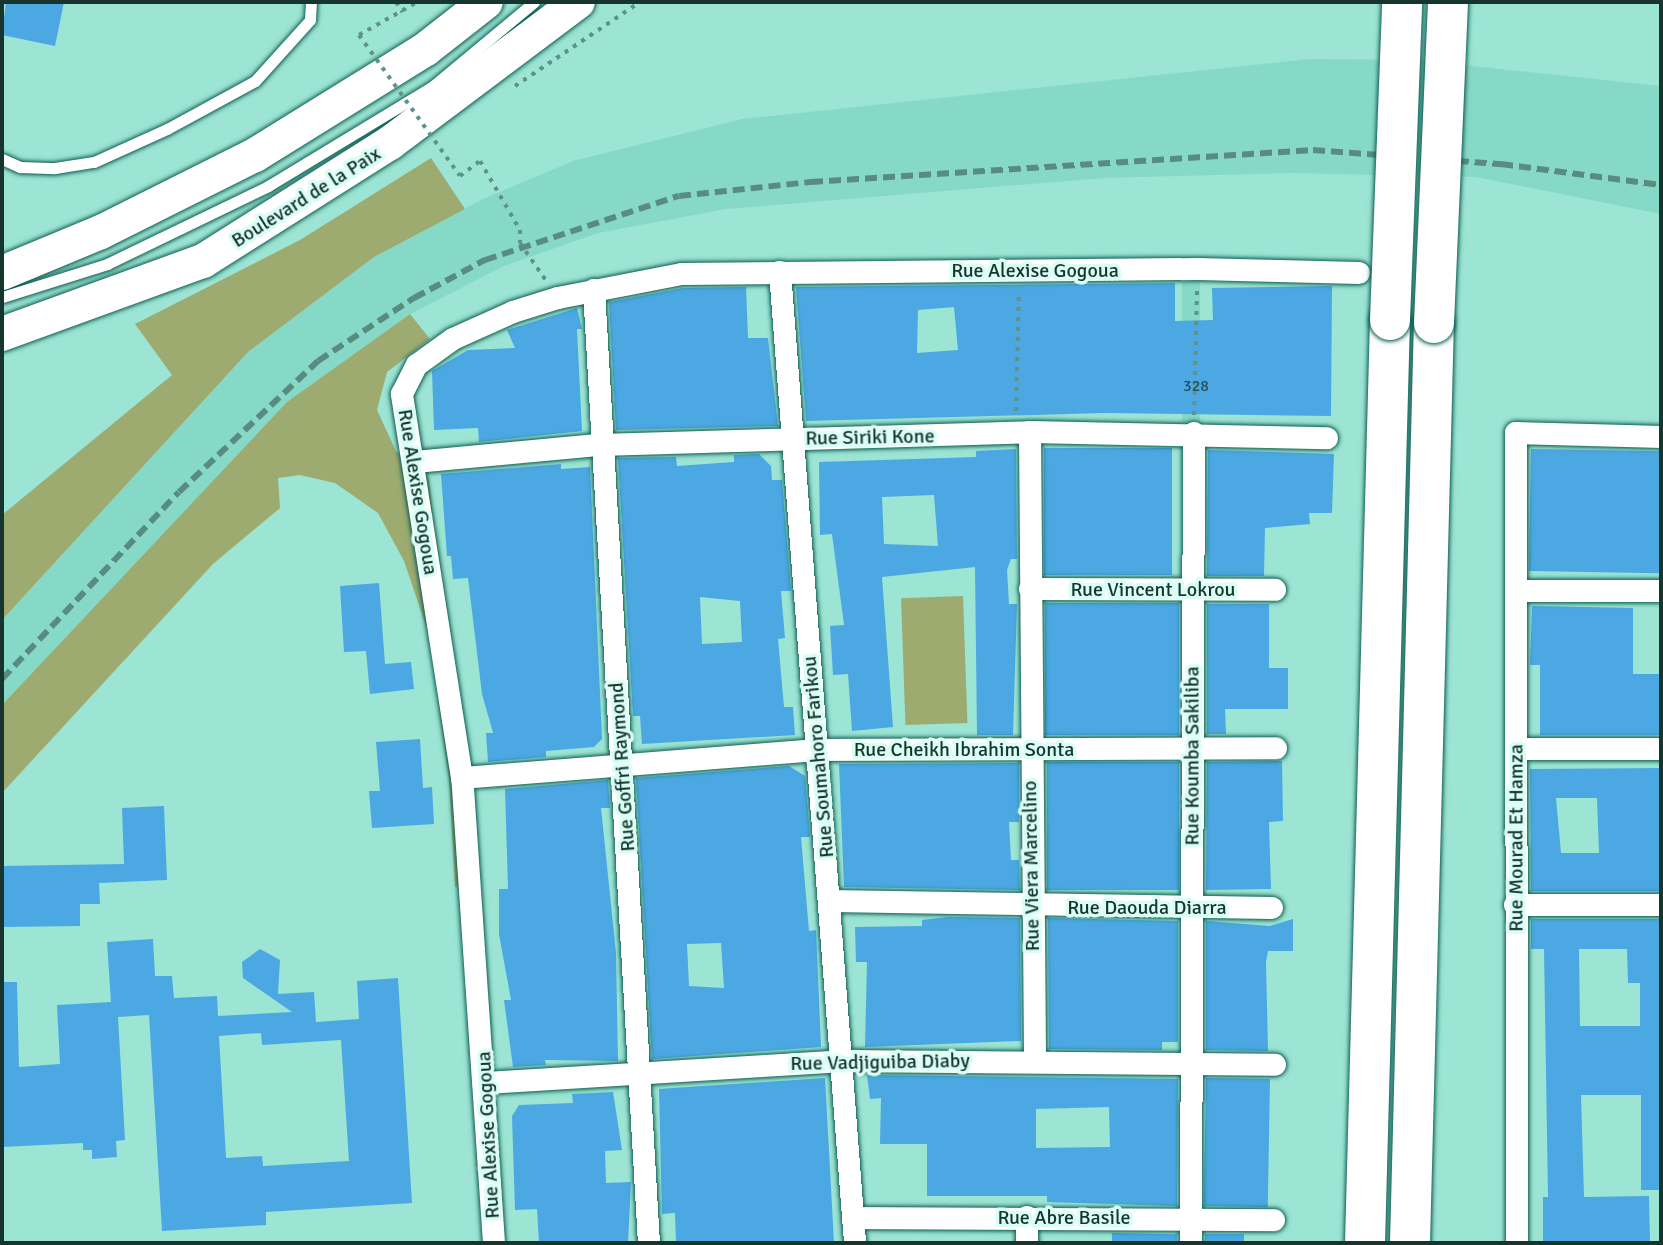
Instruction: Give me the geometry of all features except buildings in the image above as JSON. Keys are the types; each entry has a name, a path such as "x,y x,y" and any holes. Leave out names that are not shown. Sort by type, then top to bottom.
{"highway":[{"path":"1365,1243 1390,320 1402,2"},
{"path":"1410,1243 1434,323 1448,2"}],"main road":[{"path":"2,273 101,232 255,155 426,49 486,2"},
{"name":"Boulevard de la Paix","path":"8,334 203,261 285,213 448,103 578,2"}],"street":[{"name":"Rue Alexise Gogoua","path":"494,1243 486,1083 462,778 402,394 417,365 464,334 558,298 682,274 1198,269 1359,273"},
{"name":"Rue Soumahoro Farikou","path":"780,272 855,1243"},
{"name":"Rue Goffri Raymond","path":"594,290 600,445 641,1070 649,1243"},
{"name":"Rue Viera Marcelino","path":"1022,433 1030,589 1029,749 1035,1060"},
{"name":"Rue Siriki Kone","path":"415,462 600,445 793,438 1194,433 1327,438"},
{"name":"Rue Koumba Sakiliba","path":"1191,1243 1194,433"},
{"name":"Rue Mourad Et Hamza","path":"1517,1243 1516,433 1661,437"},
{"name":"Rue Vincent Lokrou","path":"1030,589 1275,590"},
{"path":"1516,591 1661,591"},
{"name":"Rue Cheikh Ibrahim Sonta","path":"462,778 622,761 816,750 1276,748"},
{"path":"1516,749 1661,749"},
{"name":"Rue Daouda Diarra","path":"830,901 1272,908"},
{"path":"1515,905 1661,905"},
{"name":"Rue Vadjiguiba Diaby","path":"486,1083 641,1070 843,1061 1035,1060 1275,1065"},
{"name":"Rue Abre Basile","path":"854,1218 1191,1216 1274,1220"},
{"path":"1027,1217 1027,1243"}],"lane":[{"path":"2,159 20,167 55,168 94,162 167,129 255,81 310,20 311,2"},
{"name":"Boulevard de la Paix","path":"2,297 107,264 268,186 433,86 534,2"}],"path":[{"path":"396,2 402,12"},
{"path":"417,2 359,35 460,176 480,161 520,230 520,243 558,298"},
{"path":"512,88 640,2"},
{"path":"1194,433 1198,269"},
{"path":"1019,270 1022,433"}],"shaded area":[{"path":"1310,59 1416,60 1661,86 1661,214 1476,177 1290,173 1105,178 726,209 598,233 504,266 410,314 287,402 2,705 2,620 248,352 374,257 483,199 573,161 742,119"},
{"path":"431,158 465,209 374,257 248,352 2,620 2,515 172,375 135,324 300,240"},
{"path":"1182,282 1200,282 1200,422 1182,422"},
{"path":"410,314 430,339 387,372 377,410 396,451 429,478 469,889 455,887 449,780 430,638 404,561 378,513 335,483 300,475 278,478 280,508 213,564 2,793 2,705 287,402"},
{"path":"963,596 967,723 905,725 901,598"}],"railway":[{"path":"2,679 179,492 318,361 414,298 485,260 679,196 811,182 1313,150 1501,164 1661,185"}]}
